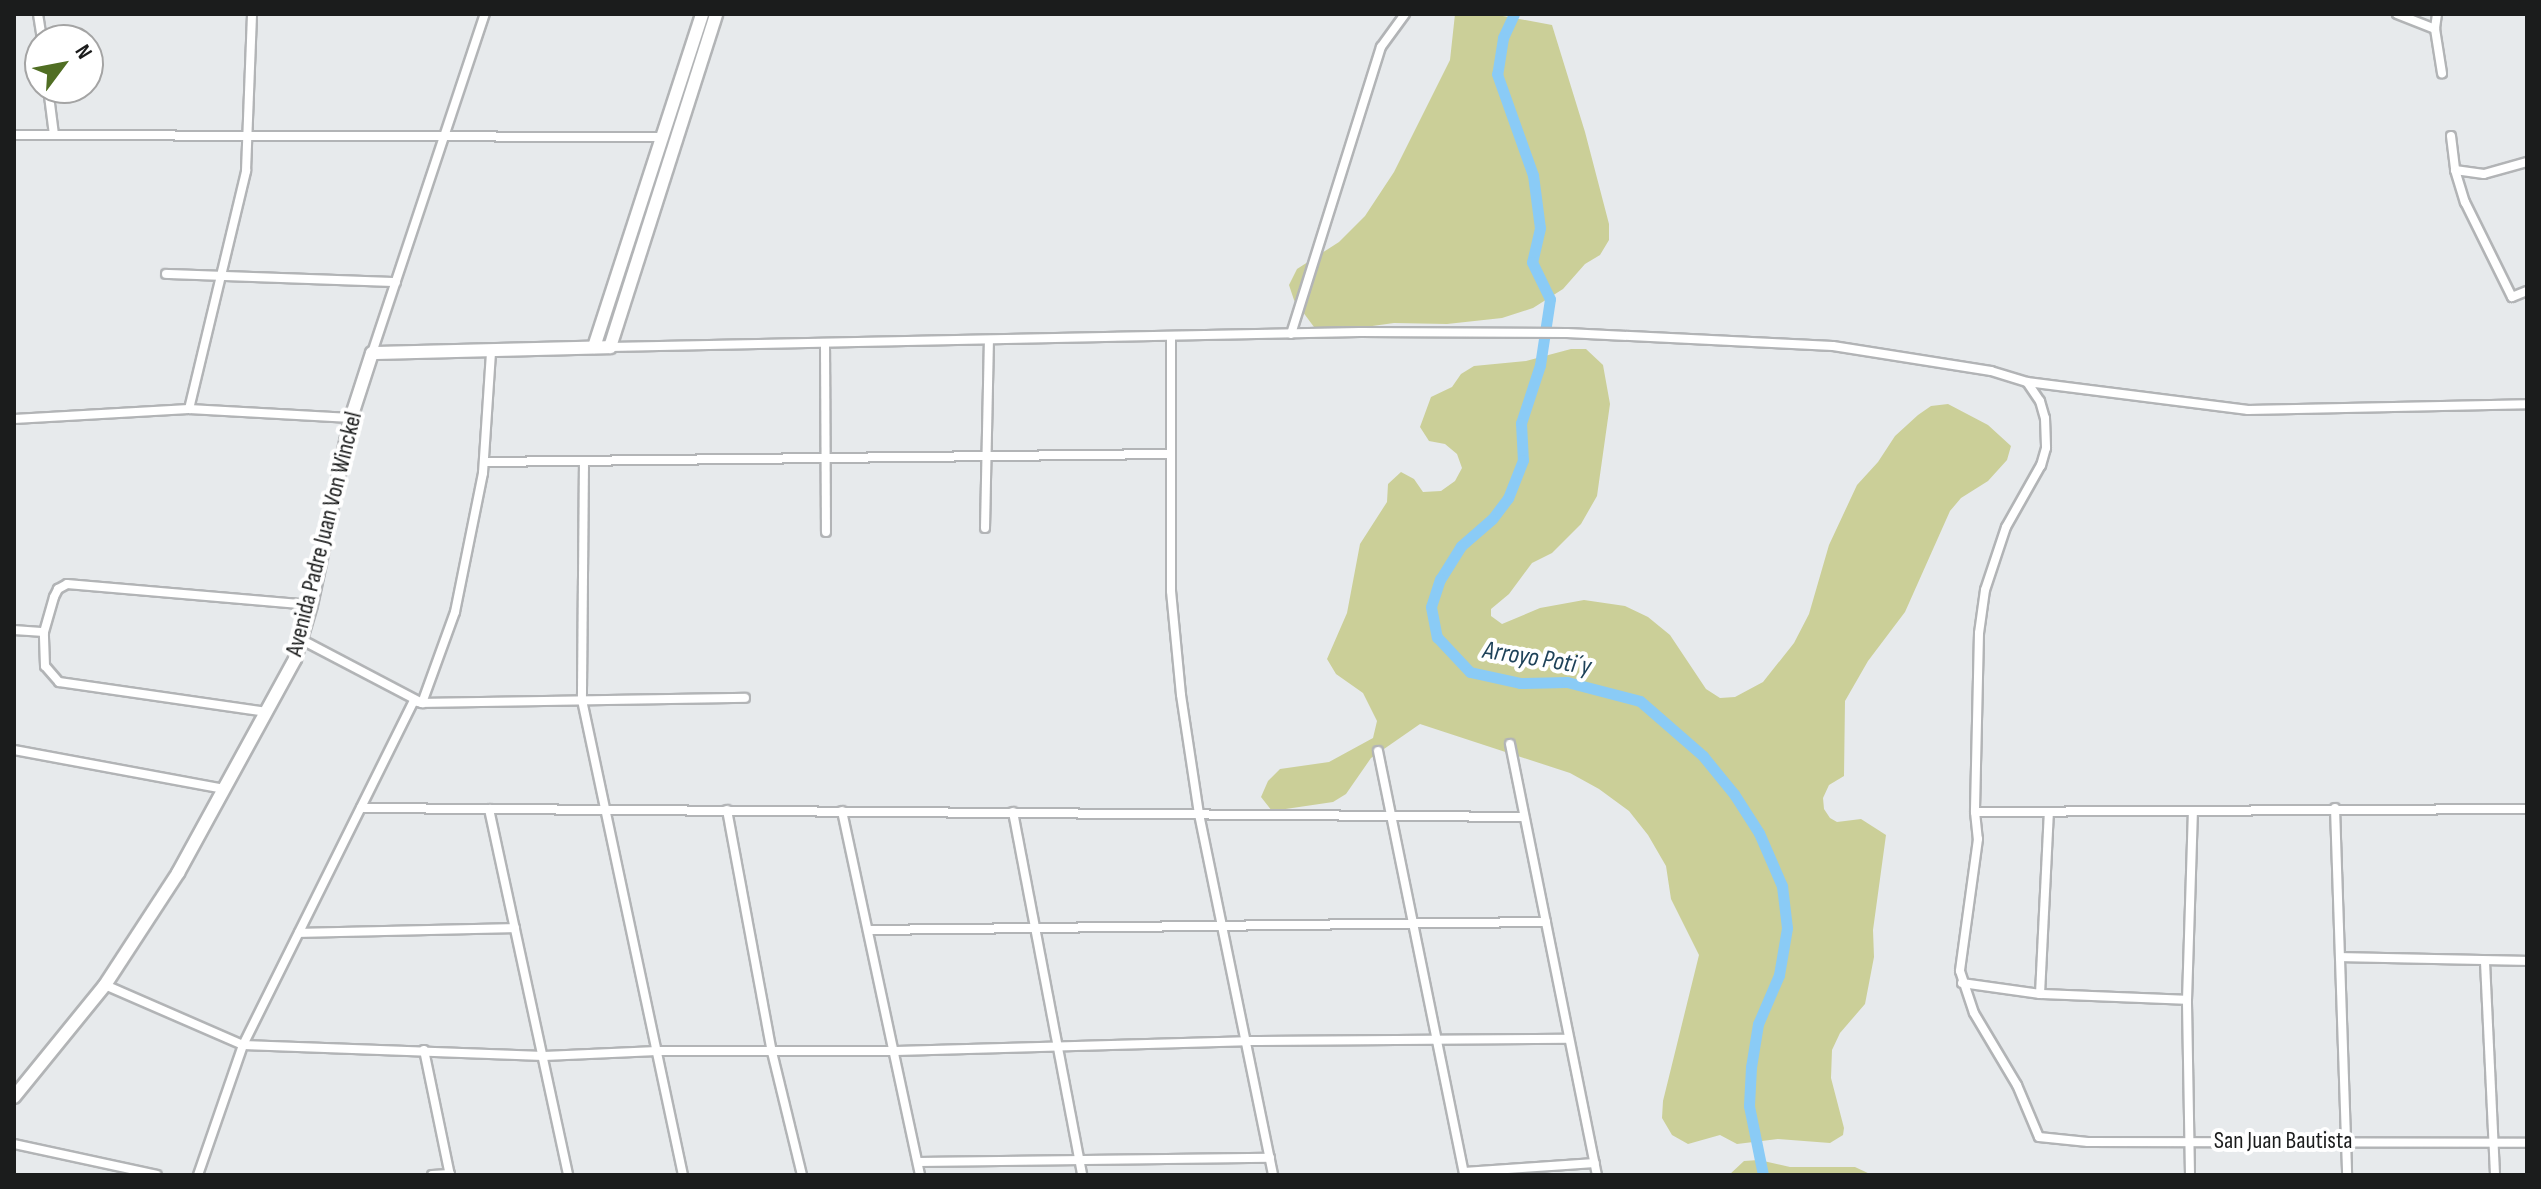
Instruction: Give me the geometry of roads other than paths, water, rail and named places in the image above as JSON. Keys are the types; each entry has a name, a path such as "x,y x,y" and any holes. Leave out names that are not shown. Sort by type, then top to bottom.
{"main road":[{"path":"594,347 702,14"},
{"path":"372,353 610,347 716,14"},
{"name":"Avenida Padre Juan Von Winckel","path":"14,1097 105,985 178,873 267,712 302,640 351,418 372,353"}],"street":[{"path":"189,409 246,171 250,134 252,14"},
{"path":"372,353 485,14"},
{"path":"1291,334 1381,47 1405,14"},
{"path":"2397,14 2435,29"},
{"path":"2437,14 2435,29 2442,73"},
{"path":"50,104 54,135"},
{"path":"14,135 662,137"},
{"path":"2451,136 2455,170 2465,202 2512,297 2527,291"},
{"path":"2455,170 2484,174 2527,162"},
{"path":"166,274 396,282"},
{"path":"610,347 1291,334 1567,333 1833,346 1991,371 2027,382 2248,410 2527,404"},
{"path":"1171,336 1171,591 1181,695 1199,814 1273,1175"},
{"path":"985,528 989,340"},
{"path":"825,344 826,532"},
{"path":"422,703 455,612 484,462 491,351"},
{"path":"2027,382 2040,401 2045,418 2046,448 2041,465 2006,527 1985,590 1979,633 1975,812 1978,839 1960,971 1962,983 2040,994 2187,1000"},
{"path":"14,419 189,409 351,418"},
{"path":"484,462 1170,454"},
{"path":"584,461 582,700 683,1175"},
{"path":"267,712 59,682 45,666 44,632 58,589 67,584 311,605"},
{"path":"14,630 44,632"},
{"path":"302,640 422,703"},
{"path":"198,1175 243,1045 414,701 745,698"},
{"path":"1510,744 1597,1175"},
{"path":"14,750 224,789"},
{"path":"1378,751 1464,1173 1595,1163"},
{"path":"361,808 1524,817"},
{"path":"2335,808 2347,1175"},
{"path":"489,809 568,1175"},
{"path":"1975,812 2527,809"},
{"path":"727,810 772,1052 802,1175"},
{"path":"842,811 896,1051 920,1175"},
{"path":"2190,1175 2187,1000 2193,811"},
{"path":"1013,812 1082,1175"},
{"path":"2040,994 2049,812"},
{"path":"868,930 1412,921 1546,922"},
{"path":"299,933 515,928"},
{"path":"2341,957 2527,961"},
{"path":"2485,962 2495,1175"},
{"name":"San Juan Bautista","path":"1962,983 1974,1013 2017,1085 2039,1137 2088,1142 2527,1143"},
{"path":"105,985 243,1045 544,1056 657,1051 896,1051 1246,1041 1569,1039"},
{"path":"424,1050 450,1175 432,1175"},
{"path":"14,1144 157,1175"},
{"path":"918,1162 1270,1158"}],"waterway":[{"name":"Arroyo Poti´y","path":"1514,14 1503,38 1497,74 1533,175 1540,228 1532,262 1550,299 1540,365 1521,423 1523,460 1508,498 1492,519 1461,546 1440,579 1431,607 1437,637 1470,672 1520,683 1567,682 1640,701 1703,756 1734,794 1759,833 1782,886 1787,928 1779,975 1758,1024 1751,1067 1749,1106 1763,1175"}]}
